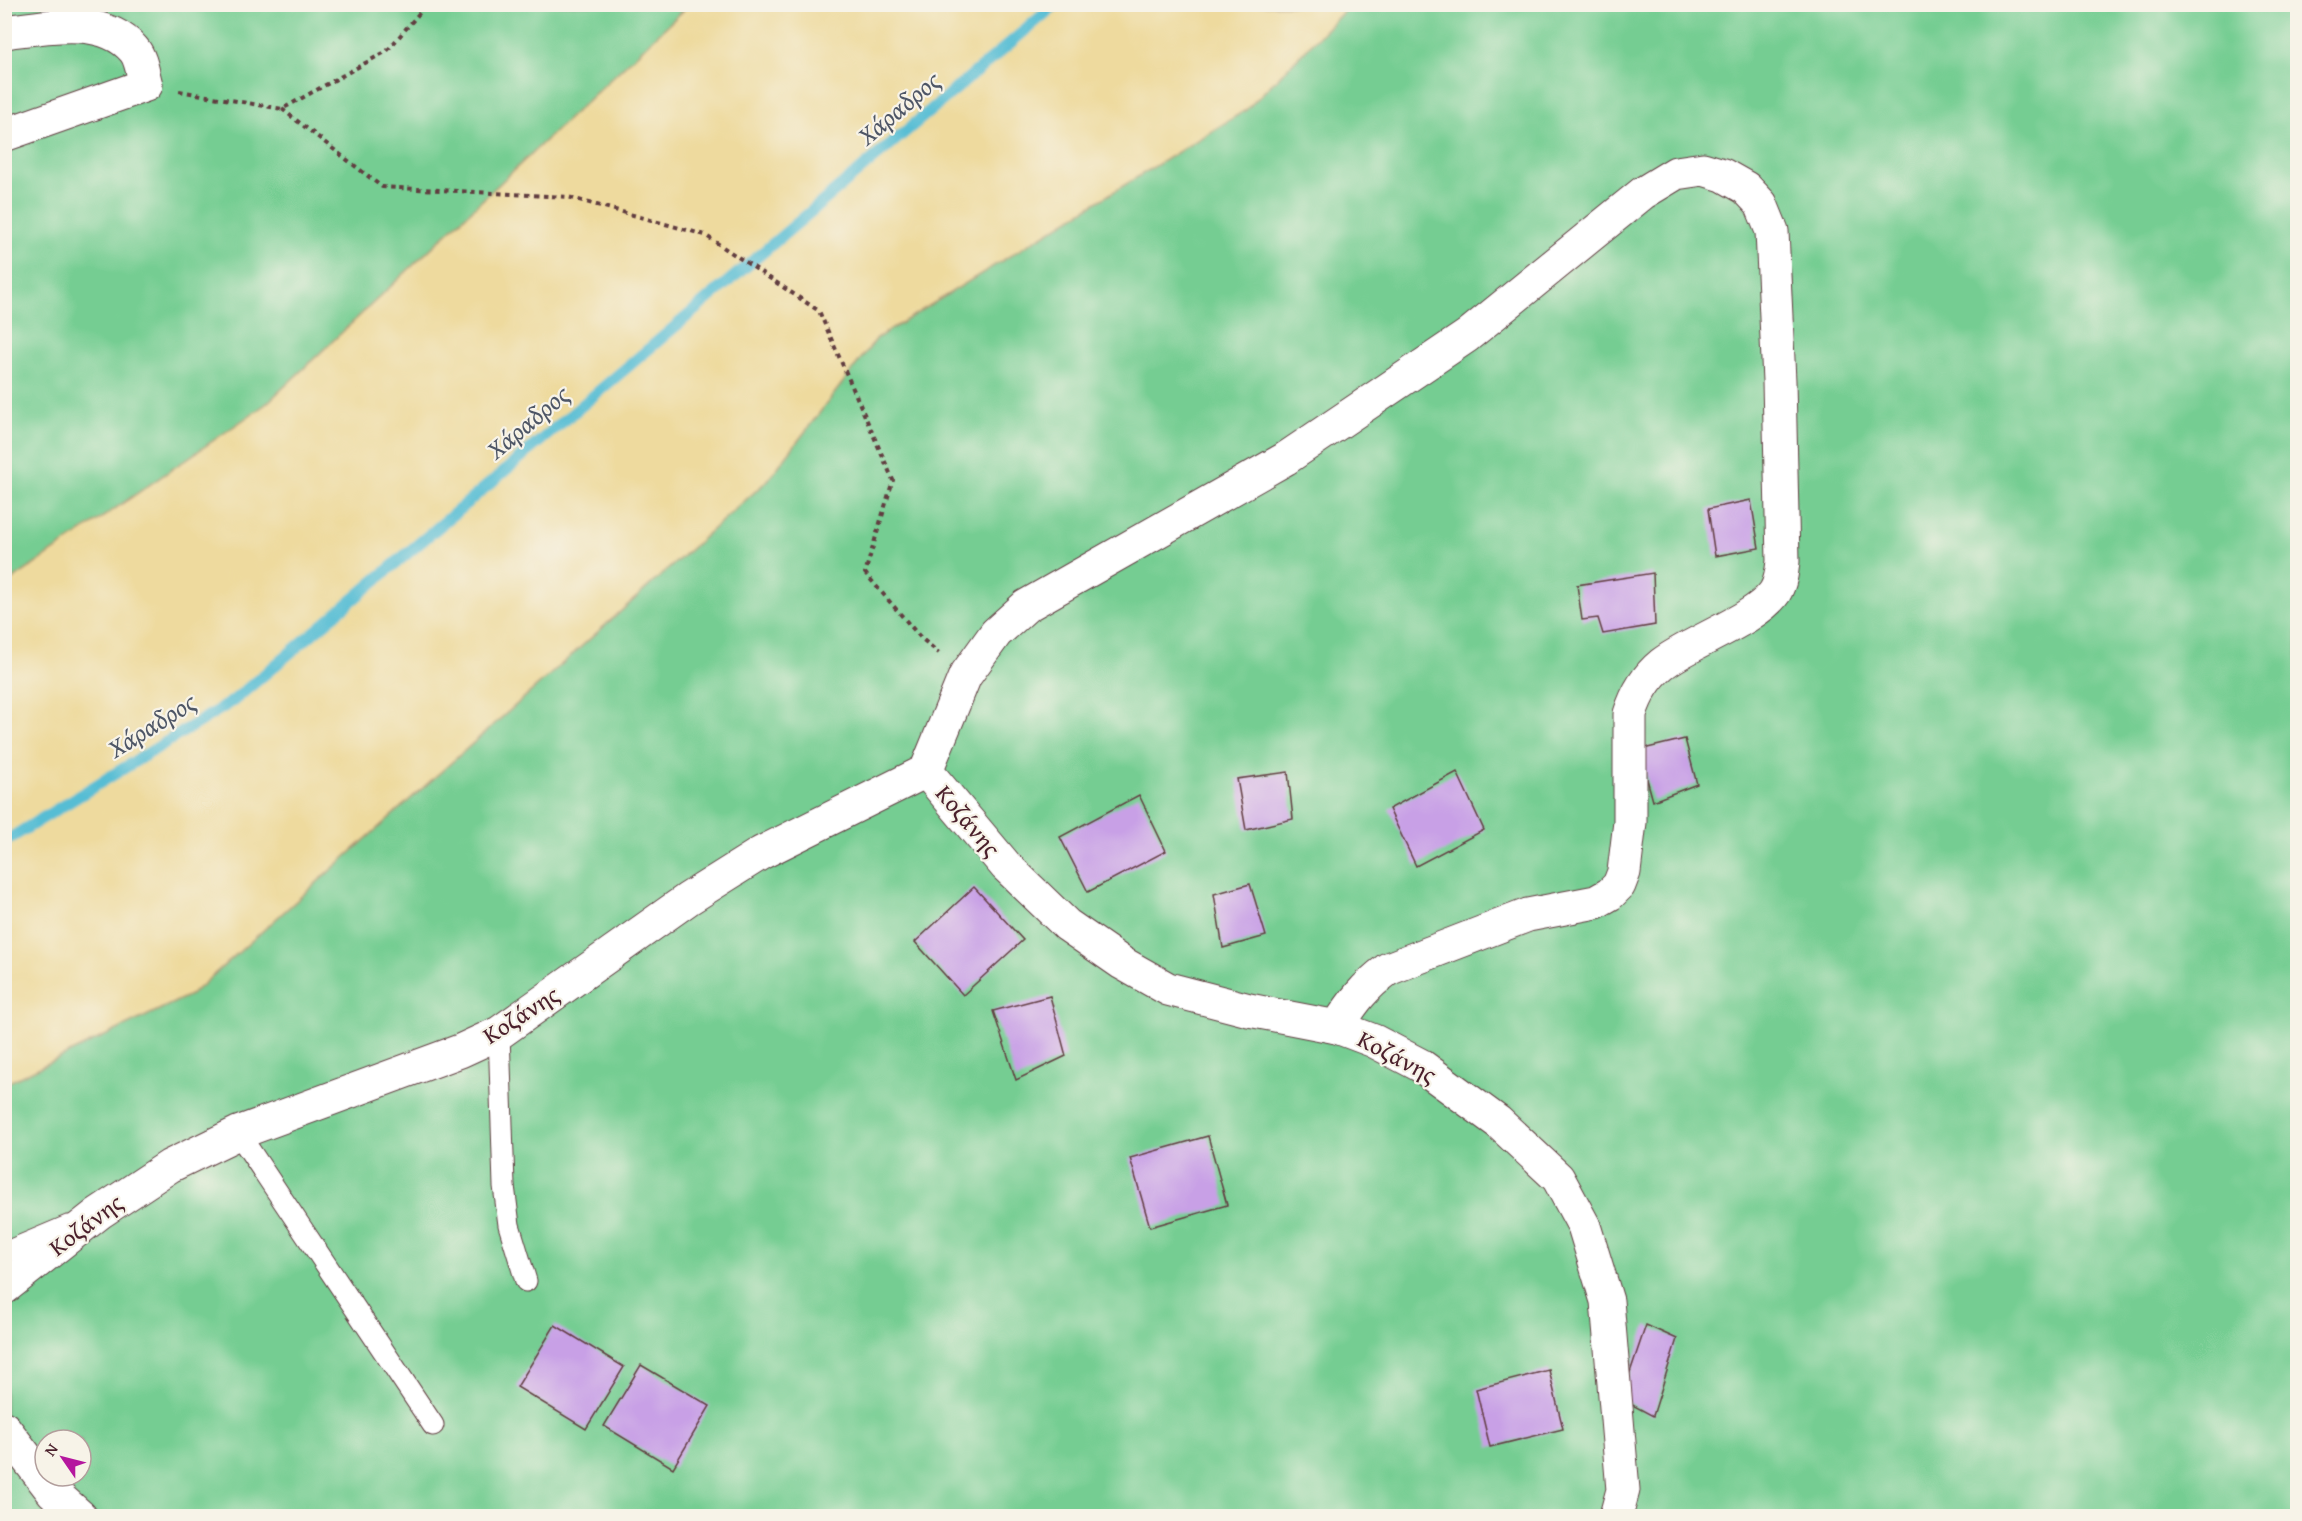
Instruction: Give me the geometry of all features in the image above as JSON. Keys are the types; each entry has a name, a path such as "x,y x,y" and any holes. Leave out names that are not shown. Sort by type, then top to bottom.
{"street":[{"path":"4,32 64,25 89,26 121,38 136,51 146,85 4,135"},
{"path":"926,771 966,676 996,633 1026,606 1285,459 1467,336 1643,193 1677,173 1703,169 1723,175 1746,188 1761,204 1772,231 1779,381 1783,561 1782,575 1775,592 1754,611 1662,664 1635,697 1630,714 1630,822 1624,872 1618,885 1610,894 1596,902 1528,915 1388,969 1368,984 1337,1027"},
{"name":"Κοζάνης","path":"4,1288 99,1213 170,1166 238,1132 460,1051 499,1033 688,899 761,853 926,771 1006,866 1067,925 1122,963 1168,989 1248,1010 1337,1027 1374,1041 1420,1065 1498,1122 1558,1178 1584,1226 1607,1301 1623,1490 1616,1516"},
{"path":"4,1428 53,1492 80,1516"}],"lane":[{"path":"499,1033 504,1186 509,1225 526,1281"},
{"path":"238,1132 433,1425"},
{"path":"4,1252 99,1213"}],"path":[{"path":"282,110 387,51 427,4"},
{"path":"146,85 282,110 382,188 568,197 705,235 819,311 893,480 865,573 921,638 966,676"}],"green space":[{"path":"4,5 2297,5 2297,1516 5,1516"}],"sand":[{"path":"689,5 1350,5 1246,110 877,338 768,480 192,994 5,1084 5,585 266,404"}],"building":[{"path":"1751,500 1759,548 1715,556 1708,509"},
{"path":"1653,573 1655,625 1603,634 1598,618 1582,620 1577,585"},
{"path":"1685,739 1697,784 1653,801 1639,750"},
{"path":"1288,772 1293,819 1246,830 1237,779"},
{"path":"1457,772 1484,830 1416,866 1389,809"},
{"path":"1139,795 1166,851 1088,892 1060,837"},
{"path":"1250,884 1266,936 1223,948 1214,894"},
{"path":"974,887 1023,940 963,995 915,942"},
{"path":"1050,996 1066,1056 1016,1080 993,1011"},
{"path":"1208,1136 1227,1205 1150,1227 1130,1158"},
{"path":"555,1325 624,1367 586,1429 517,1387"},
{"path":"1646,1325 1677,1339 1653,1416 1621,1399"},
{"path":"641,1365 710,1406 673,1468 604,1426"},
{"path":"1549,1370 1563,1429 1490,1447 1476,1389"}],"waterway":[{"name":"Χάραδρος","path":"4,842 233,701 1056,4"}]}
